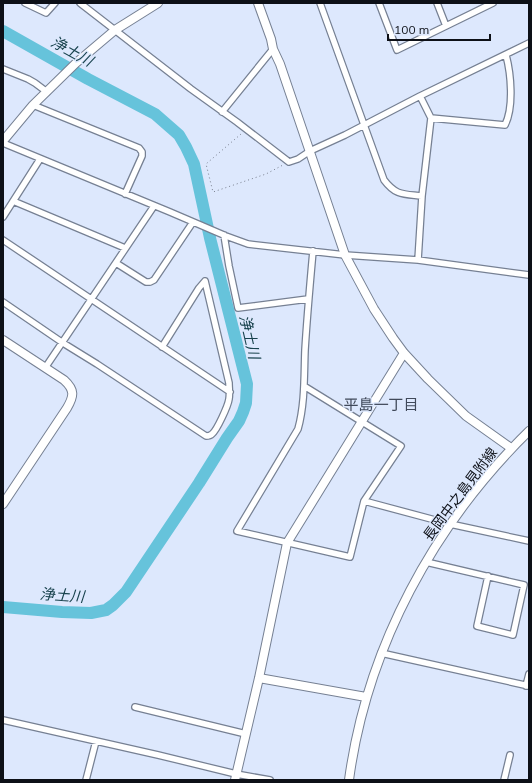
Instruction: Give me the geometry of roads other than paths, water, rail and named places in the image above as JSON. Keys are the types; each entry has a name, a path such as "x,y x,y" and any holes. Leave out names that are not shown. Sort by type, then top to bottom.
{"street":[{"path":"25,3 46,13 55,3"},
{"path":"80,3 288,162 298,159 310,151 529,43"},
{"path":"158,3 115,30 76,63 33,105 3,142 40,159 248,244 345,255 418,260 529,275"},
{"path":"258,3 345,255 374,309 404,353 428,379 466,416 511,448"},
{"path":"320,3 384,180 397,192 422,196"},
{"path":"379,3 397,50 491,3"},
{"path":"437,3 446,26"},
{"path":"222,112 273,49"},
{"path":"431,118 505,125 508,119 511,94 510,74 506,55"},
{"path":"3,69 28,79 47,92"},
{"path":"418,260 422,196 431,118 420,96"},
{"path":"33,105 139,148 142,152 142,156 125,194"},
{"path":"3,217 40,159"},
{"path":"13,201 125,248"},
{"path":"45,368 154,206"},
{"path":"116,263 146,282 154,280 195,222"},
{"path":"224,235 238,308 308,299"},
{"path":"3,240 230,392"},
{"path":"304,386 363,421 401,446 364,501 350,557 237,531 298,429 302,412 308,299 313,251"},
{"path":"3,302 62,343 97,364 206,436 210,435 214,432 222,418 229,400 230,392 205,281 162,346"},
{"path":"3,340 64,380 69,384 73,394 67,408 3,504"},
{"path":"235,777 259,678 287,543 404,353"},
{"name":"長岡中之島見附線","path":"349,780 366,697 381,654 400,609 434,547 450,524 487,476 511,448 529,431"},
{"path":"364,501 450,524 529,541"},
{"path":"426,562 524,584 513,635 477,626 488,576"},
{"path":"381,654 528,686 529,674"},
{"path":"259,678 366,697"},
{"path":"134,707 246,734"},
{"path":"3,720 96,741 235,777 270,780"},
{"path":"86,780 96,741"},
{"path":"504,780 510,755"}],"waterway":[{"name":"浄土川","path":"3,31 88,79 155,114 179,135 194,164 210,238 247,384 246,403 239,421 126,592 113,605 106,610 91,613 3,607"}],"district":[{"name":"平島一丁目","path":"381,404"}]}
